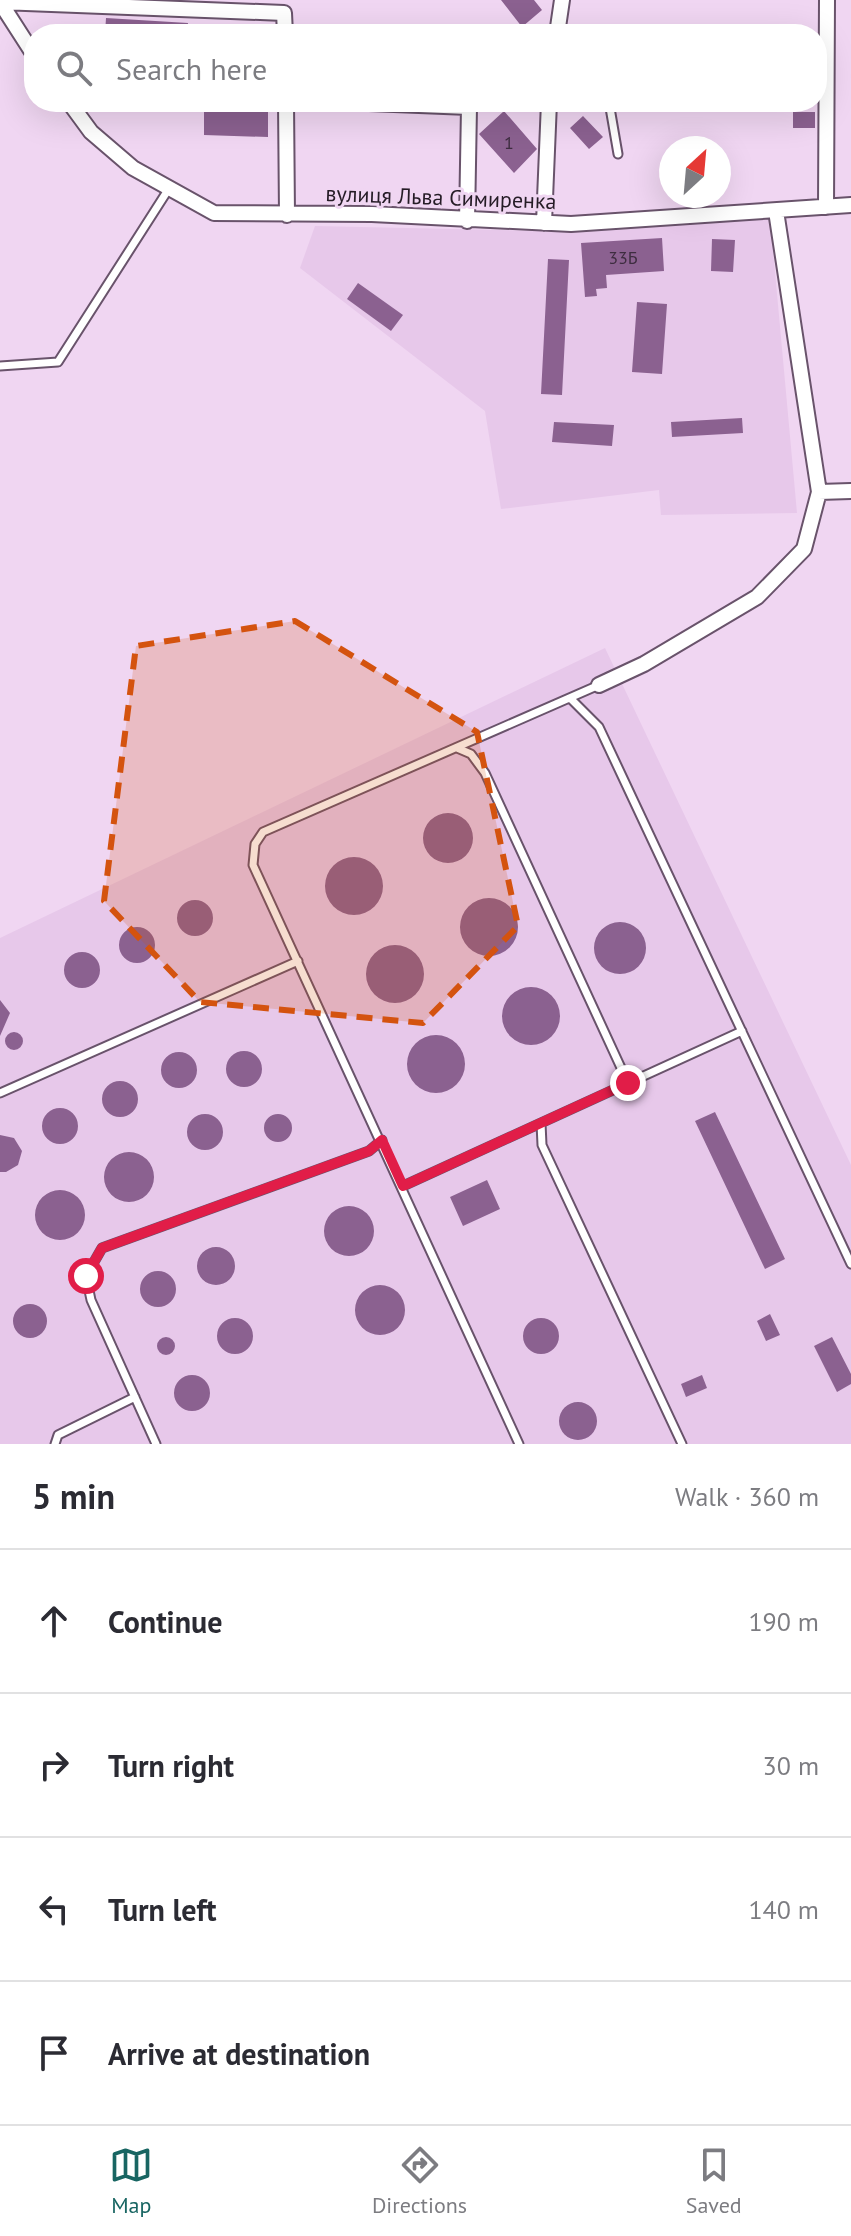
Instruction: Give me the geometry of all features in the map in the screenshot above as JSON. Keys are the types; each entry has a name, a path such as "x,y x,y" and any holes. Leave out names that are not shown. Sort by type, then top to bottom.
{"street":[{"path":"558,24 562,0"},
{"path":"827,0 827,24"},
{"path":"0,2 284,6"},
{"path":"0,2 24,39"},
{"name":"вулиця Льва Симиренка","path":"76,112 91,132 133,168 214,213 372,214 571,224 851,205"},
{"path":"286,112 287,215"},
{"path":"467,221 469,112"},
{"path":"544,223 549,112"},
{"path":"826,112 826,207"},
{"path":"599,685 644,664 757,597 804,549 819,492 776,211"},
{"path":"819,492 851,491"}],"lane":[{"path":"611,112 618,154"},
{"path":"0,366 58,362 168,190"},
{"path":"519,1444 382,1140 253,865 255,844 263,832 599,685"},
{"path":"570,698 599,727 851,1264"},
{"path":"457,748 471,754 485,773 628,1083"},
{"path":"0,1093 298,961"},
{"path":"403,1186 742,1031"},
{"path":"541,1123 542,1145 682,1444"},
{"path":"156,1444 91,1300 86,1276 102,1248 369,1151 382,1140"},
{"path":"55,1444 58,1435 135,1397"}],"highlighted area":[{"path":"295,621 477,732 518,926 423,1023 200,1002 104,901 136,646"}],"shaded area":[{"path":"770,217 797,513 661,515 659,490 501,509 485,411 300,268 315,226 544,231"},
{"path":"605,648 851,1165 851,1444 0,1444 0,938"}],"building":[{"path":"501,0 534,0 542,10 526,24 520,24"},
{"path":"106,18 188,23 188,24 106,24"},
{"path":"204,112 268,112 268,137 204,135"},
{"path":"505,112 537,149 514,173 479,134"},
{"path":"793,112 815,112 815,128 793,128"},
{"path":"583,116 603,137 589,149 570,128"},
{"path":"662,238 664,271 606,275 607,288 596,289 597,296 585,297 581,243"},
{"path":"712,239 735,240 733,272 711,271"},
{"path":"548,259 569,260 562,395 541,394"},
{"path":"358,283 403,315 391,331 347,299"},
{"path":"637,302 667,304 662,374 632,372"},
{"path":"742,418 743,433 672,437 671,422"},
{"path":"554,422 614,425 612,446 552,442"},
{"path":"448,813 466,820 473,838 466,856 448,863 430,856 423,838 430,820"},
{"path":"354,857 374,866 383,886 374,906 354,915 334,906 325,886 334,866"},
{"path":"489,898 509,907 518,927 509,947 489,956 469,947 460,927 469,907"},
{"path":"195,900 208,905 213,918 208,931 195,936 182,931 177,918 182,905"},
{"path":"620,922 638,930 646,948 638,966 620,974 602,966 594,948 602,930"},
{"path":"137,927 150,932 155,945 150,958 137,963 124,958 119,945 124,932"},
{"path":"395,945 415,954 424,974 415,994 395,1003 375,994 366,974 375,954"},
{"path":"82,952 95,957 100,970 95,983 82,988 69,983 64,970 69,957"},
{"path":"531,987 551,996 560,1016 551,1036 531,1045 511,1036 502,1016 511,996"},
{"path":"0,1000 10,1013 0,1036"},
{"path":"14,1032 23,1041 14,1050 5,1041"},
{"path":"436,1035 456,1044 465,1064 456,1084 436,1093 416,1084 407,1064 416,1044"},
{"path":"244,1051 257,1056 262,1069 257,1082 244,1087 231,1082 226,1069 231,1056"},
{"path":"179,1052 192,1057 197,1070 192,1083 179,1088 166,1083 161,1070 166,1057"},
{"path":"120,1081 133,1086 138,1099 133,1112 120,1117 107,1112 102,1099 107,1086"},
{"path":"60,1108 73,1113 78,1126 73,1139 60,1144 47,1139 42,1126 47,1113"},
{"path":"715,1112 785,1259 765,1269 695,1121"},
{"path":"205,1114 218,1119 223,1132 218,1145 205,1150 192,1145 187,1132 192,1119"},
{"path":"278,1114 288,1118 292,1128 288,1138 278,1142 268,1138 264,1128 268,1118"},
{"path":"0,1135 14,1138 22,1151 18,1165 6,1172 0,1172"},
{"path":"129,1152 146,1160 154,1177 146,1194 129,1202 112,1194 104,1177 112,1160"},
{"path":"487,1180 500,1209 463,1226 450,1197"},
{"path":"60,1190 77,1198 85,1215 77,1232 60,1240 43,1232 35,1215 43,1198"},
{"path":"349,1206 366,1214 374,1231 366,1248 349,1256 332,1248 324,1231 332,1214"},
{"path":"216,1247 229,1253 235,1266 229,1279 216,1285 203,1279 197,1266 203,1253"},
{"path":"158,1271 171,1276 176,1289 171,1302 158,1307 145,1302 140,1289 145,1276"},
{"path":"380,1285 397,1293 405,1310 397,1327 380,1335 363,1327 355,1310 363,1293"},
{"path":"30,1304 42,1309 47,1321 42,1333 30,1338 18,1333 13,1321 18,1309"},
{"path":"770,1314 780,1335 766,1341 757,1321"},
{"path":"235,1318 248,1323 253,1336 248,1349 235,1354 222,1349 217,1336 222,1323"},
{"path":"541,1318 554,1323 559,1336 554,1349 541,1354 528,1349 523,1336 528,1323"},
{"path":"166,1337 175,1346 166,1355 157,1346"},
{"path":"832,1337 851,1374 851,1384 837,1392 814,1346"},
{"path":"192,1375 205,1380 210,1393 205,1406 192,1411 179,1406 174,1393 179,1380"},
{"path":"702,1375 707,1388 686,1397 681,1384"},
{"path":"578,1402 591,1408 597,1421 591,1434 578,1440 565,1434 559,1421 565,1408"}],"route":[{"path":"86,1276 102,1248 369,1151 382,1140 403,1186 628,1083"}]}
